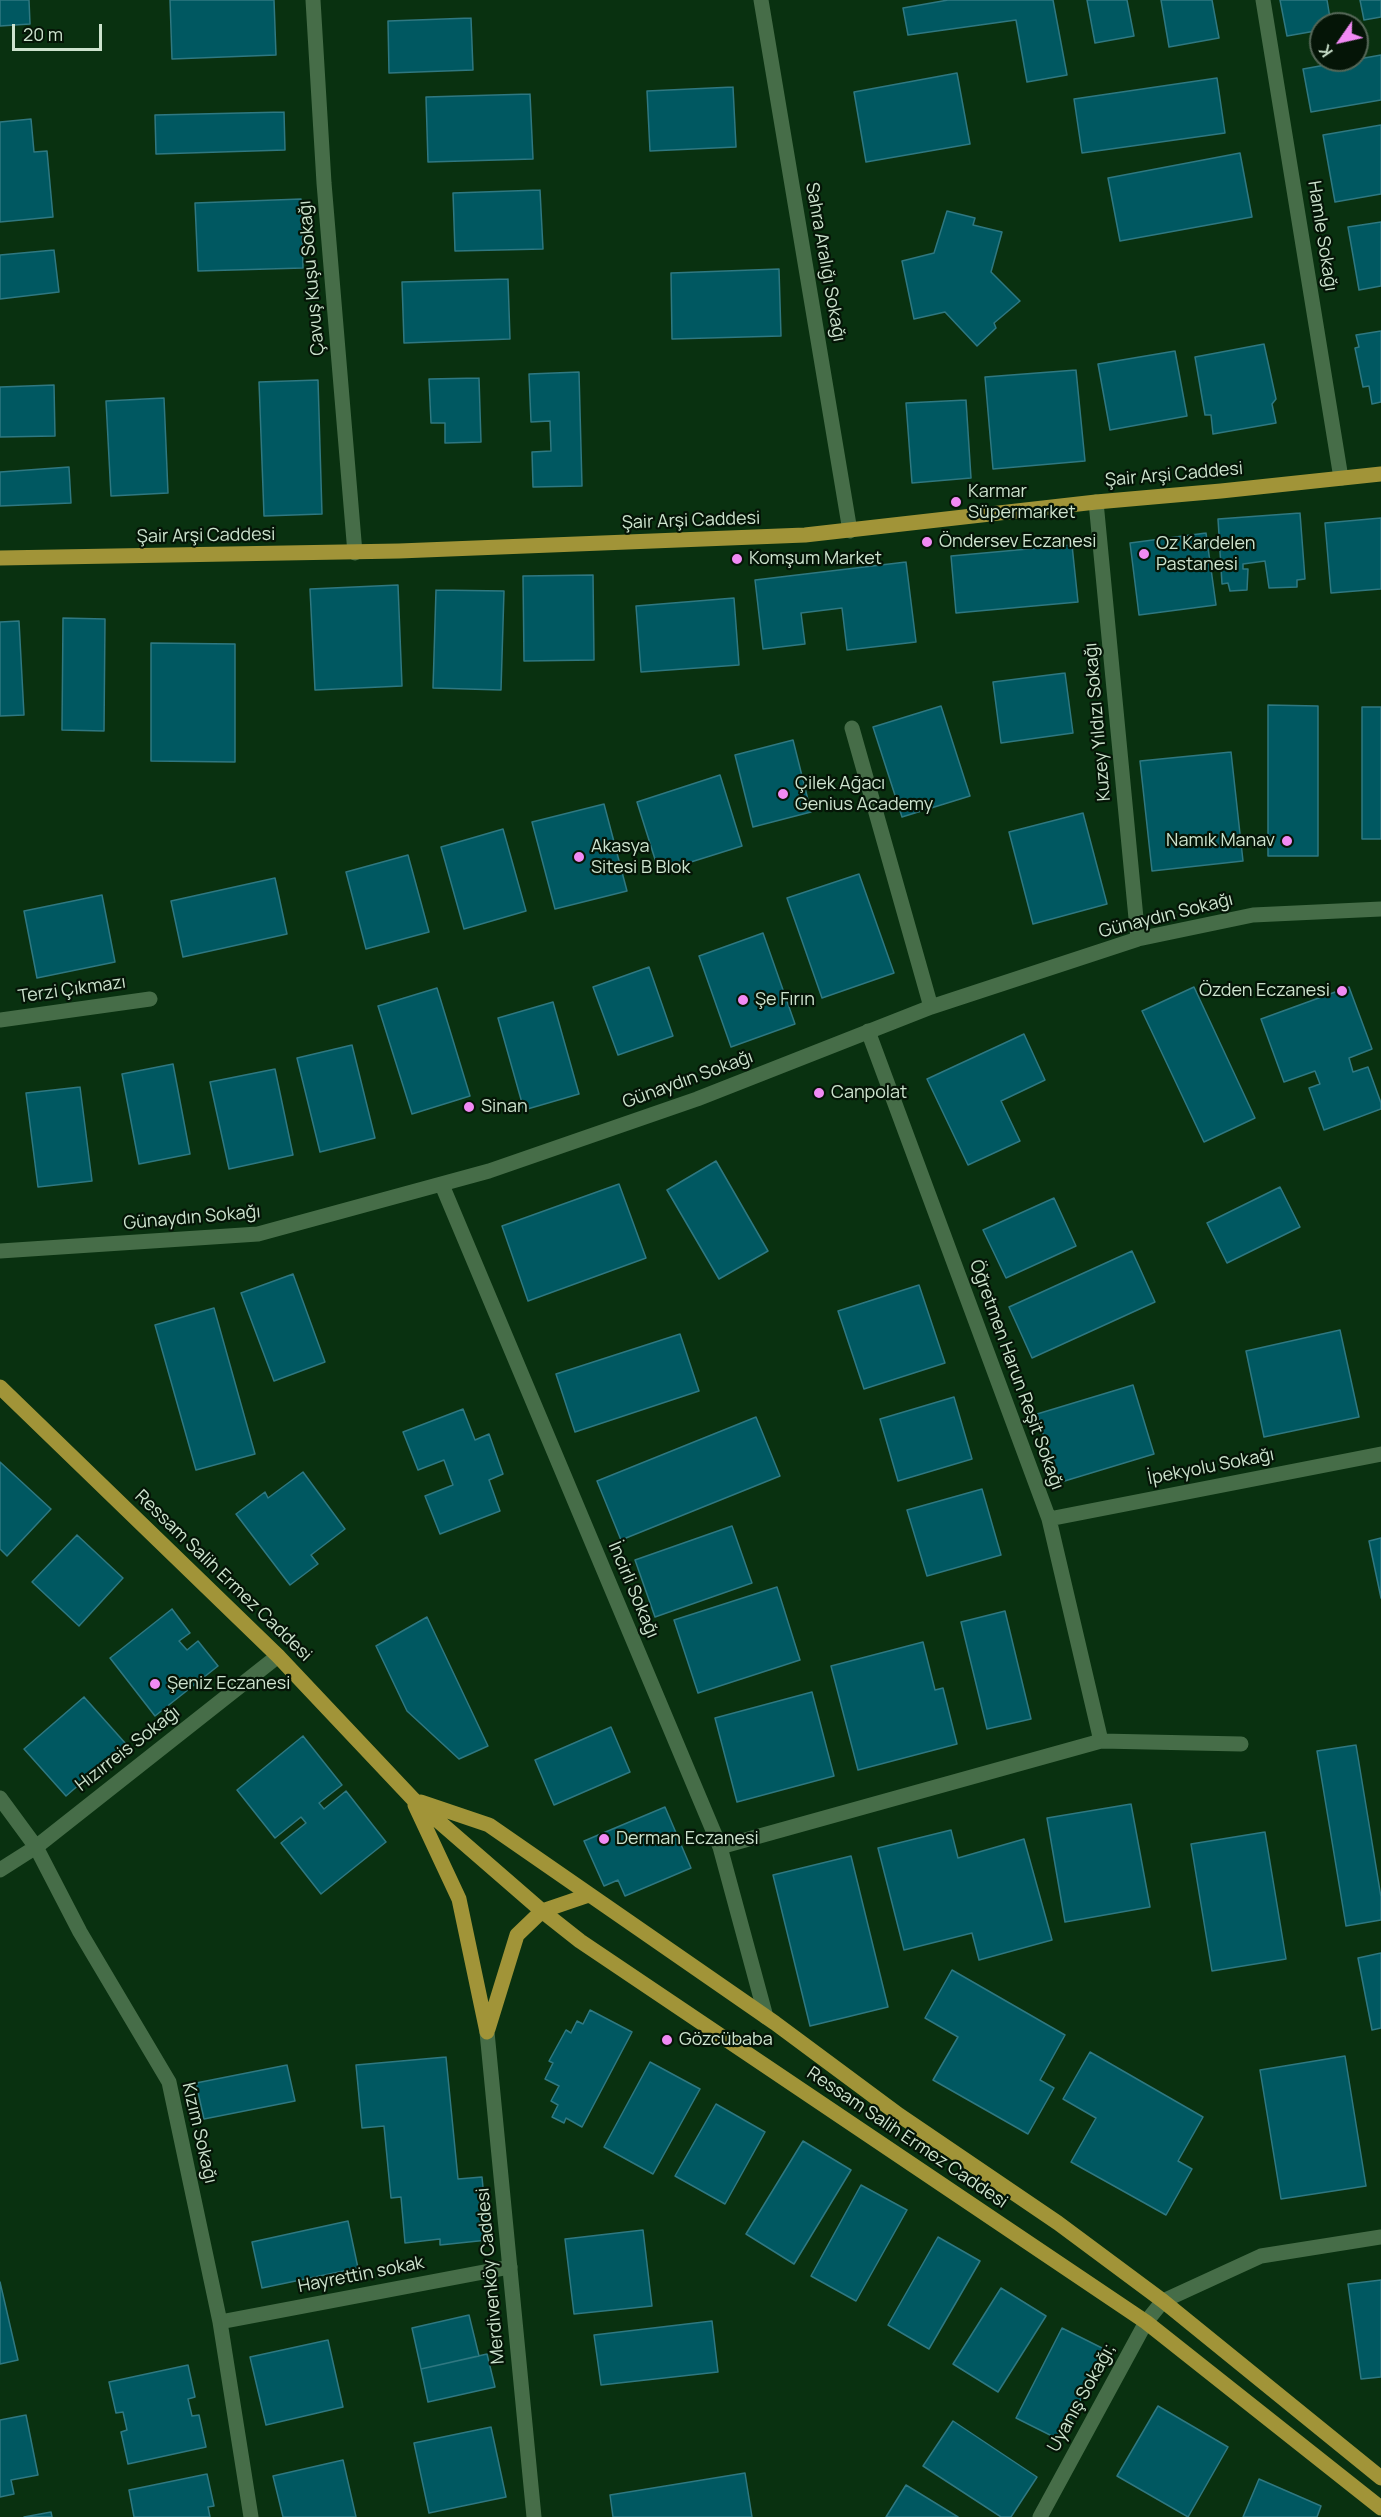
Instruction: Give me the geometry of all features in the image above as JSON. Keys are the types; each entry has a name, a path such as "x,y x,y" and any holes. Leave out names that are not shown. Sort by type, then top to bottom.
{"main road":[{"name":"Şair Arşi Caddesi","path":"0,558 355,553 770,537 850,531 1096,502 1381,474"},
{"name":"Ressam Salih Ermez Caddesi","path":"0,1387 278,1656 413,1799 542,1911 580,1941 1146,2322 1381,2508"},
{"name":"Ressam Salih Ermez Caddesi","path":"413,1799 489,1825 766,2017 899,2115 1058,2223 1163,2301 1381,2478"},
{"path":"413,1799 459,1899 487,2032"},
{"path":"487,2032 517,1935 542,1911 589,1894"}],"street":[{"name":"Çavuş Kuşu Sokağı","path":"313,0 325,195 355,553"},
{"name":"Sahra Aralığı Sokağı","path":"760,0 850,531"},
{"name":"Hamle Sokağı","path":"1263,0 1341,478"},
{"name":"Kuzey Yıldızı Sokağı","path":"1096,502 1138,939"},
{"path":"852,728 931,1007"},
{"name":"Günaydın Sokağı","path":"0,1251 258,1234 442,1185 697,1099 931,1007 1138,939 1253,915 1381,909"},
{"name":"Terzi Çıkmazı","path":"0,1020 150,999"},
{"name":"Öğretmen Harun Reşit Sokağı","path":"867,1031 1049,1519 1101,1741"},
{"name":"İncirli Sokağı","path":"442,1185 720,1847 766,2017"},
{"name":"İpekyolu Sokağı","path":"1049,1519 1381,1454"},
{"name":"Hızırreis Sokağı","path":"0,1870 36,1847 278,1656"},
{"path":"720,1847 1101,1741 1241,1744"},
{"name":"Kızım Sokağı","path":"0,1798 36,1847 80,1932 169,2082 220,2322 251,2517"},
{"name":"Merdivenköy Caddesi","path":"487,2032 534,2517"},
{"path":"1163,2301 1261,2256 1381,2237"},
{"name":"Hayrettin sokak","path":"220,2322 510,2267"},
{"name":"Uyanış Sokağı;","path":"1040,2517 1146,2322 1163,2301"}],"building":[{"path":"0,0 29,0 30,24 0,26"},
{"path":"170,0 274,0 276,55 172,59"},
{"path":"948,0 1053,0 1067,75 1027,82 1016,20 908,35 903,8"},
{"path":"1087,0 1127,0 1134,36 1095,43"},
{"path":"1161,0 1212,0 1219,38 1169,47"},
{"path":"1280,0 1327,0 1329,12 1309,12 1309,32 1287,36"},
{"path":"1360,0 1381,0 1381,17 1369,19 1369,12 1362,12"},
{"path":"471,18 473,70 389,73 388,21"},
{"path":"1381,55 1381,100 1311,112 1303,69 1309,68 1309,72 1369,72 1369,57"},
{"path":"957,73 970,144 866,162 854,92"},
{"path":"1217,78 1225,133 1082,153 1074,99"},
{"path":"733,87 736,147 650,151 647,91"},
{"path":"530,94 533,159 428,162 426,97"},
{"path":"284,112 285,150 156,154 155,115"},
{"path":"31,119 34,152 47,151 53,217 0,222 0,122"},
{"path":"1381,125 1381,194 1335,202 1323,135"},
{"path":"1240,153 1252,217 1120,241 1108,178"},
{"path":"540,190 543,249 455,251 453,193"},
{"path":"301,199 303,268 198,271 195,203"},
{"path":"947,211 975,218 973,225 1002,232 991,272 1020,301 994,323 996,328 977,346 945,312 914,319 902,261 934,253"},
{"path":"1381,222 1381,286 1359,290 1348,227"},
{"path":"54,250 59,292 0,299 0,255"},
{"path":"779,269 781,336 672,339 671,273"},
{"path":"508,279 510,339 404,343 402,282"},
{"path":"1381,331 1381,402 1372,404 1369,386 1363,387 1355,348 1359,347 1356,335"},
{"path":"1264,344 1276,399 1272,404 1276,423 1213,434 1211,415 1205,415 1195,357"},
{"path":"1175,351 1187,416 1110,430 1098,364"},
{"path":"1076,370 1085,461 993,469 985,377"},
{"path":"579,372 582,486 533,487 532,452 551,451 550,421 531,422 529,374"},
{"path":"479,378 481,442 445,443 445,423 431,423 429,379"},
{"path":"318,380 322,514 264,516 259,382"},
{"path":"54,385 55,436 0,437 0,387"},
{"path":"164,398 168,493 111,496 106,401"},
{"path":"966,400 971,478 912,483 906,403"},
{"path":"69,467 71,503 0,506 0,472"},
{"path":"1300,513 1305,579 1297,580 1297,587 1269,588 1265,561 1243,564 1243,569 1248,569 1247,590 1230,591 1228,583 1222,584 1218,519"},
{"path":"1381,518 1381,589 1331,593 1325,523"},
{"path":"1206,533 1216,605 1139,615 1130,543"},
{"path":"1072,545 1078,602 956,613 951,556"},
{"path":"906,562 916,642 847,650 842,608 801,613 805,644 763,649 755,580"},
{"path":"593,575 594,660 524,661 523,576"},
{"path":"398,585 402,686 315,690 310,589"},
{"path":"436,590 504,591 501,690 433,688"},
{"path":"734,598 739,665 641,672 636,606"},
{"path":"63,618 105,619 104,731 62,730"},
{"path":"19,621 24,715 0,716 0,622"},
{"path":"151,643 235,644 235,762 151,761"},
{"path":"1065,673 1073,733 1001,743 993,682"},
{"path":"1268,705 1318,706 1318,856 1268,856"},
{"path":"941,706 970,796 902,817 873,727"},
{"path":"1362,707 1381,707 1381,839 1362,839"},
{"path":"793,740 811,812 753,827 735,755"},
{"path":"1231,752 1243,861 1152,871 1140,761"},
{"path":"720,775 742,846 659,872 637,802"},
{"name":"Akasya Sitesi B Blok","path":"604,804 627,891 555,909 532,822"},
{"path":"1083,813 1107,904 1033,924 1009,832"},
{"path":"503,829 526,911 464,929 441,847"},
{"path":"408,855 429,932 366,949 346,872"},
{"path":"859,874 894,973 822,998 787,898"},
{"path":"275,878 287,934 183,957 171,901"},
{"path":"102,895 115,962 37,978 24,911"},
{"path":"763,933 795,1024 731,1047 699,956"},
{"path":"649,967 673,1036 618,1055 593,987"},
{"path":"1194,987 1255,1118 1204,1142 1142,1011"},
{"path":"1349,987 1372,1049 1349,1058 1353,1072 1368,1067 1381,1109 1324,1130 1309,1088 1320,1084 1315,1071 1284,1082 1261,1019"},
{"path":"437,988 470,1096 412,1114 378,1006"},
{"path":"553,1002 579,1094 524,1110 498,1018"},
{"path":"1024,1034 1045,1080 1001,1101 1020,1141 968,1165 927,1079"},
{"path":"352,1045 375,1138 320,1152 297,1058"},
{"path":"173,1064 190,1154 139,1164 122,1074"},
{"path":"275,1069 293,1155 229,1169 210,1082"},
{"path":"80,1087 92,1181 38,1187 26,1093"},
{"path":"716,1161 768,1251 719,1279 667,1190"},
{"path":"619,1184 646,1258 528,1301 502,1226"},
{"path":"1280,1187 1300,1227 1227,1263 1207,1223"},
{"path":"1054,1198 1076,1246 1006,1278 983,1230"},
{"path":"1132,1251 1155,1302 1032,1358 1009,1307"},
{"path":"293,1274 325,1362 274,1381 241,1293"},
{"path":"919,1285 945,1363 864,1389 838,1311"},
{"path":"214,1308 255,1454 196,1470 155,1325"},
{"path":"1340,1330 1359,1417 1264,1437 1246,1351"},
{"path":"680,1334 699,1391 575,1432 556,1374"},
{"path":"1133,1385 1154,1454 1058,1483 1037,1414"},
{"path":"954,1397 972,1459 898,1481 880,1419"},
{"path":"463,1409 475,1440 489,1434 503,1474 489,1480 500,1511 440,1534 425,1496 453,1485 444,1460 418,1470 403,1432"},
{"path":"756,1417 780,1476 621,1540 597,1481"},
{"path":"0,1462 51,1509 7,1556 0,1549"},
{"path":"303,1472 345,1529 311,1555 318,1564 290,1585 236,1514 265,1492 268,1498"},
{"path":"982,1489 1001,1555 927,1576 907,1510"},
{"path":"732,1526 752,1583 655,1617 635,1560"},
{"path":"77,1535 123,1578 79,1626 32,1582"},
{"path":"1381,1538 1381,1598 1369,1541"},
{"path":"777,1587 800,1660 698,1693 674,1620"},
{"path":"172,1609 190,1633 179,1641 187,1650 198,1641 218,1666 155,1716 110,1658"},
{"path":"1005,1611 1031,1719 987,1729 961,1622"},
{"path":"427,1617 488,1746 459,1759 407,1711 376,1646"},
{"path":"923,1642 935,1690 943,1688 957,1744 858,1770 831,1666"},
{"path":"812,1692 834,1776 737,1802 715,1718"},
{"path":"84,1697 126,1744 66,1796 24,1749"},
{"path":"611,1727 630,1772 554,1805 535,1760"},
{"path":"303,1736 342,1785 319,1803 324,1809 346,1791 386,1842 321,1894 281,1843 306,1823 301,1817 275,1838 237,1790"},
{"path":"1356,1745 1381,1897 1381,1920 1346,1926 1317,1751"},
{"path":"1131,1804 1150,1907 1065,1922 1047,1818"},
{"path":"665,1807 691,1868 625,1896 618,1880 604,1886 584,1841"},
{"path":"951,1830 958,1858 1024,1839 1052,1940 979,1960 972,1933 904,1950 878,1848"},
{"path":"1265,1832 1286,1959 1212,1971 1191,1844"},
{"path":"851,1856 888,2007 810,2026 773,1875"},
{"path":"1381,1953 1381,2028 1372,2030 1358,1958"},
{"path":"952,1970 1065,2035 1040,2080 1054,2088 1028,2134 933,2080 958,2037 925,2018"},
{"path":"590,2010 632,2032 582,2127 566,2118 564,2123 552,2117 558,2105 551,2101 559,2086 545,2079 553,2063 549,2061 566,2030 571,2033 577,2021 583,2024"},
{"path":"1090,2052 1203,2117 1178,2161 1192,2169 1166,2215 1071,2162 1096,2118 1063,2099"},
{"path":"1345,2056 1366,2186 1281,2199 1260,2070"},
{"path":"446,2057 458,2179 482,2177 488,2240 440,2245 440,2239 405,2243 401,2197 391,2198 384,2126 362,2128 356,2065"},
{"path":"650,2062 700,2089 653,2174 604,2147"},
{"path":"287,2065 295,2101 204,2119 196,2083"},
{"path":"716,2104 765,2132 725,2204 675,2176"},
{"path":"803,2141 851,2170 794,2264 746,2234"},
{"path":"861,2185 907,2210 856,2301 811,2276"},
{"path":"348,2221 358,2268 262,2288 252,2242"},
{"path":"643,2230 652,2306 574,2314 565,2239"},
{"path":"938,2237 980,2261 929,2349 888,2325"},
{"path":"1381,2280 1381,2377 1361,2379 1348,2284"},
{"path":"0,2282 18,2360 0,2364"},
{"path":"1001,2288 1046,2316 998,2392 953,2364"},
{"path":"469,2315 479,2356 421,2369 412,2328"},
{"path":"712,2321 718,2372 601,2385 594,2335"},
{"path":"1062,2328 1106,2350 1060,2440 1016,2418"},
{"path":"328,2340 343,2407 266,2425 250,2357"},
{"path":"487,2354 495,2387 428,2402 421,2369"},
{"path":"188,2365 195,2397 188,2399 192,2416 199,2415 206,2447 128,2464 121,2432 127,2430 123,2412 116,2413 109,2382"},
{"path":"1158,2406 1228,2447 1188,2517 1117,2476"},
{"path":"26,2415 38,2475 11,2480 14,2494 0,2497 0,2420"},
{"path":"953,2421 1037,2477 1011,2517 1001,2517 923,2466"},
{"path":"491,2427 506,2497 429,2513 414,2443"},
{"path":"343,2460 356,2517 283,2517 273,2476"},
{"path":"745,2473 752,2517 613,2517 610,2495"},
{"path":"207,2474 214,2506 208,2507 210,2517 134,2517 129,2490"},
{"path":"1259,2479 1321,2506 1317,2517 1243,2517"},
{"path":"906,2485 958,2517 886,2517"},
{"path":"51,2512 52,2517 24,2517"}],"place":[{"name":"Karmar Süpermarket","path":"956,502"},
{"name":"Öndersev Eczanesi","path":"927,542"},
{"name":"Oz Kardelen Pastanesi","path":"1144,554"},
{"name":"Komşum Market","path":"737,559"},
{"name":"Çilek Ağacı Genius Academy","path":"783,794"},
{"name":"Namık Manav","path":"1287,841"},
{"name":"Akasya Sitesi B Blok","path":"579,857"},
{"name":"Özden Eczanesi","path":"1342,991"},
{"name":"Şe Fırın","path":"743,1000"},
{"name":"Canpolat","path":"819,1093"},
{"name":"Sinan","path":"469,1107"},
{"name":"Şeniz Eczanesi","path":"155,1684"},
{"name":"Derman Eczanesi","path":"604,1839"},
{"name":"Gözcübaba","path":"667,2040"}]}
